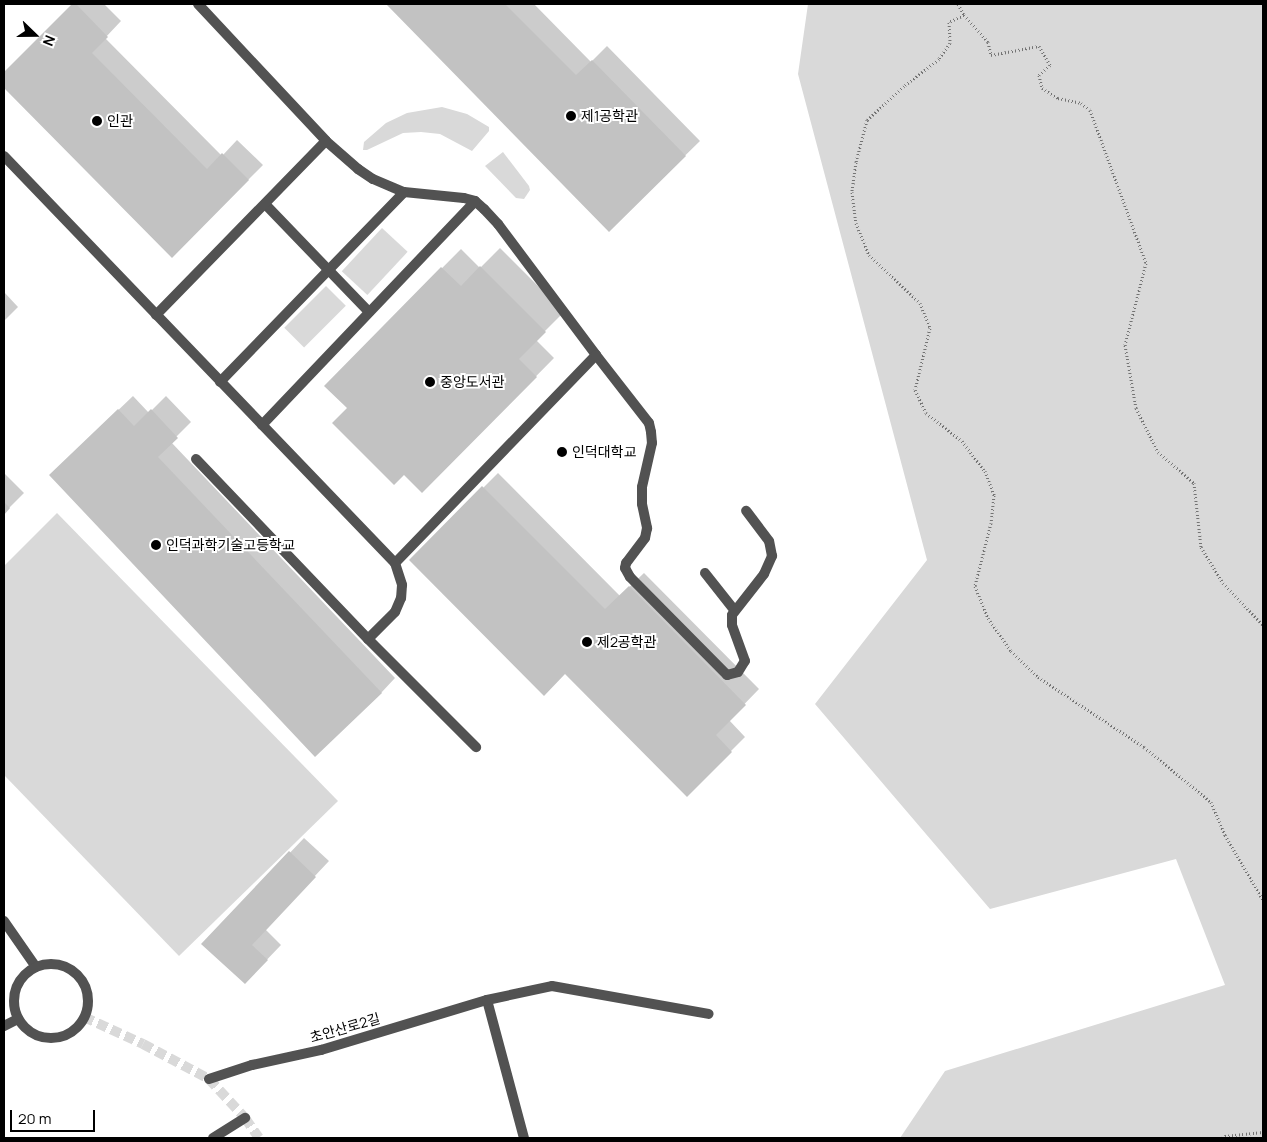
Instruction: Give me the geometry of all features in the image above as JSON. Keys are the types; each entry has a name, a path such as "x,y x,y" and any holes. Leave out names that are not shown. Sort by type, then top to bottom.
{"street":[{"path":"198,4 326,140 358,169 372,179 404,192 464,198 475,201 498,224 649,423 652,443 642,487 642,504 647,528 645,538 626,563 625,568 630,577 727,675 738,672 745,660 732,626 732,615 764,574 772,556 769,541 746,511"},
{"path":"156,315 326,140"},
{"path":"4,156 395,563 402,585 401,598 395,612 368,639"},
{"path":"220,382 404,192"},
{"path":"262,425 475,201"},
{"path":"265,204 369,312"},
{"path":"395,563 596,355"},
{"path":"196,459 368,639 476,747"},
{"path":"705,574 735,611"},
{"path":"4,921 36,967"},
{"path":"55,963 67,967 78,975 85,986 88,999 86,1011 80,1023 71,1032 59,1037 46,1038 33,1034 18,1019 13,1003 15,990 21,978 36,967 55,963"},
{"name":"초안산로2길","path":"209,1079 252,1065 321,1050 487,1000 552,986 709,1014"},
{"path":"487,1000 524,1138"},
{"path":"4,1026 18,1019"},
{"path":"213,1138 245,1118"}],"path":[{"path":"958,4 964,15 988,42 991,55 1039,46 1050,65 1039,75 1042,88 1058,98 1080,103 1090,110 1146,263 1125,345 1136,408 1158,452 1194,483 1201,547 1223,583 1263,625"},
{"path":"964,15 950,22 950,42 939,60 904,86 867,120 856,162 852,192 856,223 869,255 920,303 930,328 915,390 926,413 962,442 985,471 994,495 991,523 975,586 988,618 1011,651 1038,677 1144,747 1211,802 1225,835 1263,900"},
{"path":"1222,1138 1225,1136 1263,1132"}],"shaded area":[{"path":"808,4 1263,4 1263,1138 900,1138 945,1071 1225,985 1176,859 990,909 815,704 927,560 798,74"},
{"path":"442,107 467,114 489,127 489,131 472,151 440,134 421,132 403,133 367,150 363,150 364,142 386,123 407,113"},
{"path":"503,152 529,186 530,190 524,199 516,198 485,166"},
{"path":"382,228 408,252 367,295 342,271"},
{"path":"326,286 346,306 304,348 284,328"},
{"path":"57,513 338,801 179,956 4,775 4,566"}],"building":[{"name":"인관","path":"72,4 76,4 108,37 92,53 207,169 222,153 249,180 172,258 4,88 4,72"},
{"name":"제1공학관","path":"386,4 505,4 576,75 592,60 686,156 609,232"},
{"name":"중앙도서관","path":"480,266 546,332 519,359 537,377 422,493 404,475 394,485 332,423 347,408 324,386 441,267 461,286"},
{"path":"118,409 134,426 151,409 178,438 158,457 382,693 315,757 49,475"},
{"name":"제2공학관","path":"482,486 605,609 629,586 746,705 716,735 732,752 687,797 565,674 544,696 409,560"},
{"path":"4,502 10,508 4,515"},
{"path":"289,851 316,877 252,945 268,960 245,984 201,944"}],"tunnel":[{"path":"84,1017 143,1044 209,1079 245,1118 259,1138"}],"place":[{"name":"제1공학관","path":"571,116"},
{"name":"인관","path":"97,121"},
{"name":"중앙도서관","path":"430,382"},
{"name":"인덕대학교","path":"562,452"},
{"name":"인덕과학기술고등학교","path":"156,545"},
{"name":"제2공학관","path":"587,642"}]}
